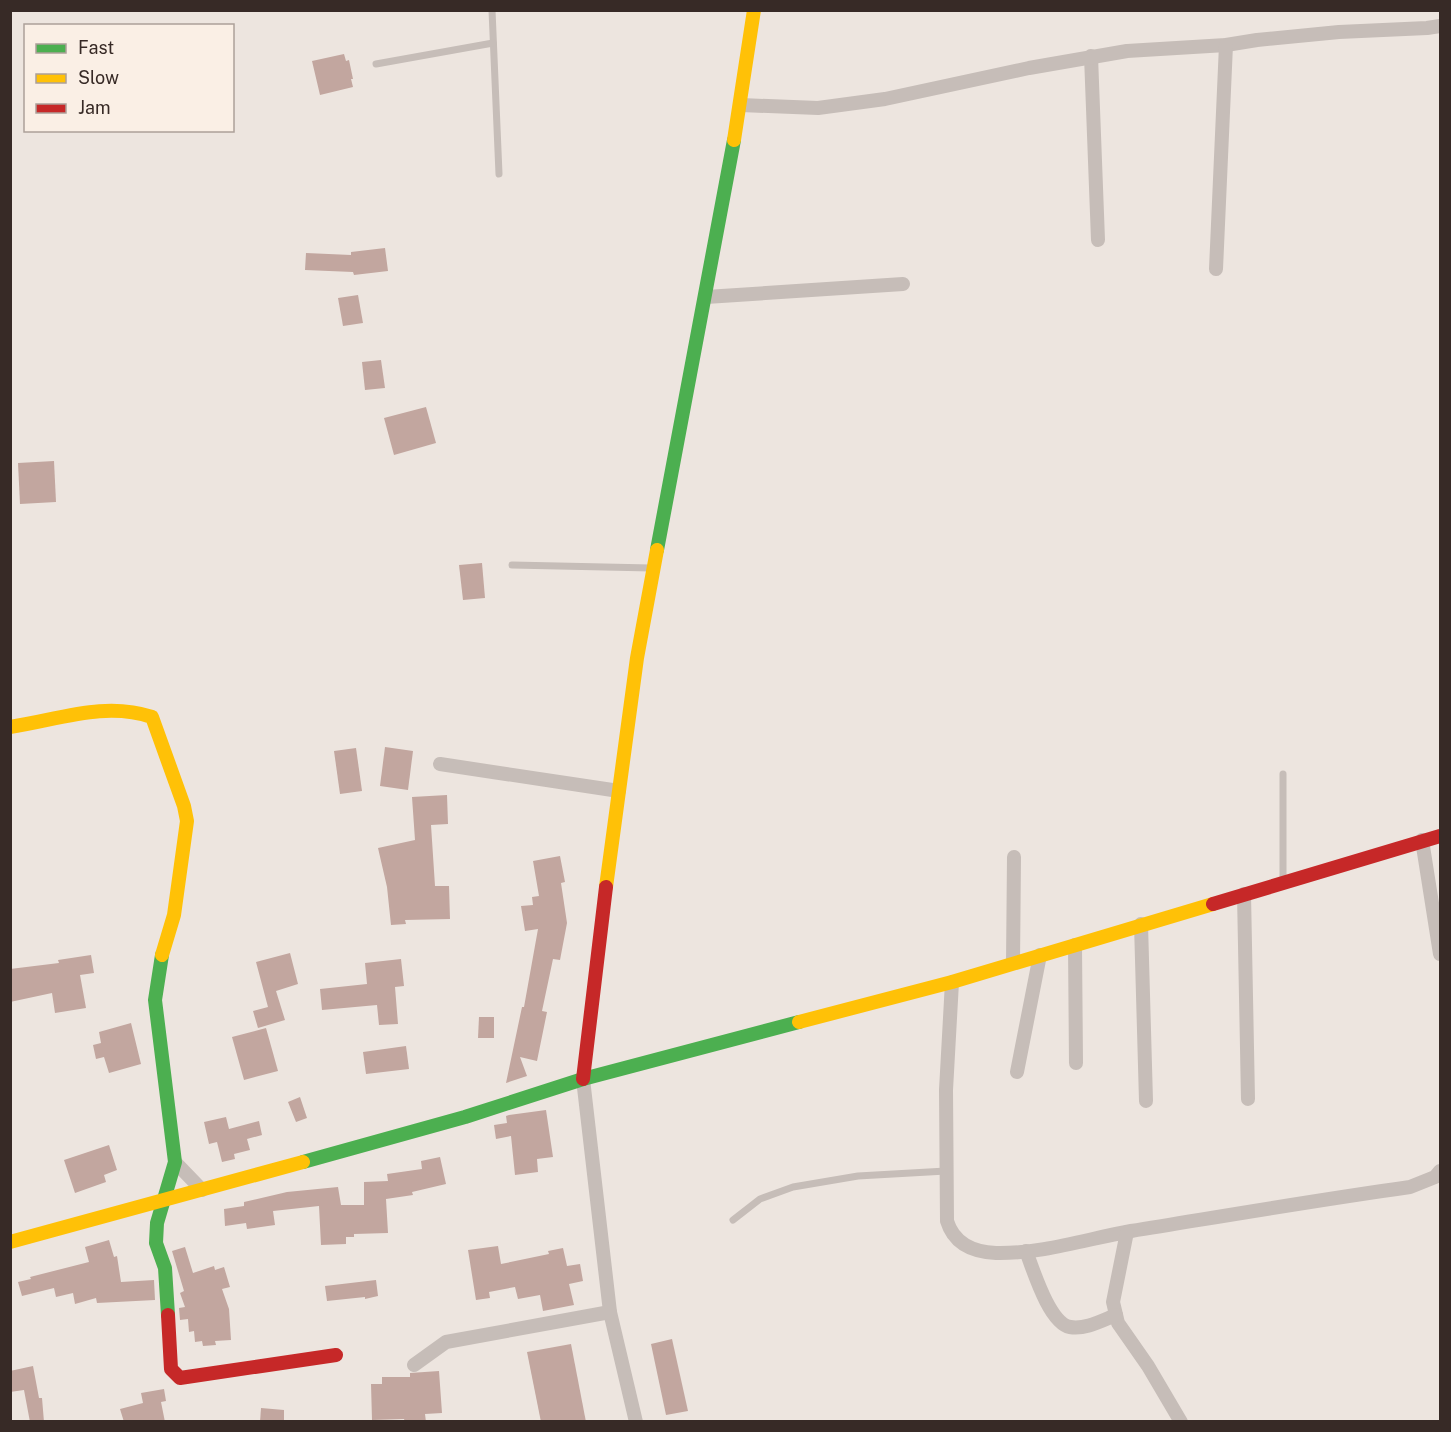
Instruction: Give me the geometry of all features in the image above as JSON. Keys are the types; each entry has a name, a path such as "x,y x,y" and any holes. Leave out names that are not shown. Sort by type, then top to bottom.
{"street":[{"path":"636,1422 610,1312 583,1079 605,893 637,658 741,105 754,10"},
{"path":"741,105 819,108 885,99 1029,68 1127,51 1226,45 1327,33 1440,26"},
{"path":"1216,269 1226,45"},
{"path":"1091,56 1098,240"},
{"path":"706,297 903,284"},
{"path":"10,727 26,726 111,709 140,711 152,717 184,806 187,821 174,915 161,958 155,1000 175,1162 157,1223 156,1243 165,1268 171,1369 180,1378 186,1378 336,1355"},
{"path":"440,764 619,791"},
{"path":"10,1242 465,1117 583,1079 952,982 1440,836"},
{"path":"1422,840 1440,954"},
{"path":"1013,963 1014,857"},
{"path":"1244,894 1248,1099"},
{"path":"1141,924 1146,1101"},
{"path":"1075,945 1076,1063"},
{"path":"1017,1072 1040,955"},
{"path":"952,982 946,1090 947,1221 953,1236 973,1249 994,1253 1026,1251 1127,1232 1410,1187 1435,1178 1440,1170"},
{"path":"175,1162 202,1190"},
{"path":"1127,1232 1113,1302 1118,1323 1148,1366 1181,1422"},
{"path":"1026,1251 1052,1312 1063,1324 1070,1327 1083,1326 1116,1315"},
{"path":"414,1365 446,1342 610,1312"}],"lane":[{"path":"492,10 499,174"},
{"path":"376,64 493,43"},
{"path":"512,565 654,568"},
{"path":"1283,774 1283,883"},
{"path":"733,1220 760,1199 792,1187 858,1176 946,1171"}],"building":[{"path":"344,54 346,61 349,60 353,87 320,95 312,61"},
{"path":"385,248 388,271 354,275 353,272 305,270 306,253 351,255 351,252"},
{"path":"358,295 363,323 343,326 338,298"},
{"path":"381,360 385,388 365,390 362,362"},
{"path":"426,407 436,443 394,455 384,418"},
{"path":"54,461 56,502 20,504 18,463"},
{"path":"482,563 485,598 463,600 459,565"},
{"path":"385,747 413,751 408,790 380,786"},
{"path":"356,748 362,791 340,794 334,751"},
{"path":"447,795 448,824 431,825 435,886 449,886 450,919 405,920 406,924 391,925 387,887 378,848 415,840 412,797"},
{"path":"560,856 565,882 561,883 567,923 560,960 553,959 542,1011 547,1012 537,1061 520,1057 527,1076 506,1083 522,1007 524,1007 538,929 525,931 521,906 533,905 532,897 539,896 533,861"},
{"path":"290,953 298,984 276,991 285,1020 258,1028 253,1011 268,1007 256,962"},
{"path":"91,955 94,973 80,975 86,1008 55,1013 52,993 10,1002 10,969 59,963 58,960"},
{"path":"401,959 404,986 395,987 398,1024 379,1025 377,1005 322,1010 320,989 367,984 365,963"},
{"path":"479,1017 494,1017 494,1038 478,1038"},
{"path":"131,1023 141,1064 109,1073 104,1057 96,1059 93,1045 101,1043 99,1032"},
{"path":"266,1028 278,1071 244,1080 232,1037"},
{"path":"406,1046 409,1069 366,1074 363,1052"},
{"path":"300,1097 307,1118 296,1122 288,1102"},
{"path":"546,1110 553,1157 537,1159 538,1172 515,1175 511,1136 496,1139 494,1125 507,1123 506,1116 509,1115"},
{"path":"226,1117 229,1129 259,1121 262,1135 247,1139 250,1150 234,1154 235,1159 222,1162 217,1142 209,1144 204,1122"},
{"path":"109,1145 117,1170 104,1175 106,1182 75,1193 64,1160"},
{"path":"440,1157 446,1184 412,1192 413,1195 386,1199 388,1233 354,1234 354,1237 346,1237 346,1244 321,1245 319,1206 273,1211 275,1225 247,1229 246,1223 225,1226 224,1209 244,1206 244,1202 287,1192 338,1187 341,1205 364,1205 364,1182 388,1181 387,1174 422,1169 421,1161"},
{"path":"109,1240 114,1257 117,1256 121,1282 154,1280 155,1300 97,1303 96,1298 75,1304 73,1293 56,1297 54,1288 22,1296 18,1282 89,1262 85,1247"},
{"path":"498,1246 501,1264 549,1254 548,1251 563,1248 567,1266 580,1264 583,1281 569,1284 574,1305 543,1311 540,1295 518,1299 515,1287 489,1292 490,1298 476,1300 468,1250"},
{"path":"185,1247 193,1273 214,1266 215,1270 224,1267 230,1287 222,1289 229,1309 231,1340 215,1341 216,1345 203,1346 202,1341 195,1342 194,1331 189,1332 188,1319 180,1320 179,1308 185,1307 180,1293 184,1291 172,1251"},
{"path":"376,1280 378,1296 327,1301 325,1286"},
{"path":"672,1339 688,1411 666,1415 651,1344"},
{"path":"571,1344 586,1422 541,1422 527,1352"},
{"path":"33,1366 39,1398 42,1398 44,1422 30,1422 24,1390 10,1392 10,1371"},
{"path":"439,1371 442,1413 425,1414 426,1422 405,1422 404,1419 372,1420 371,1384 382,1384 382,1377 410,1377 410,1373"},
{"path":"164,1389 166,1401 161,1402 165,1422 124,1422 120,1409 143,1403 141,1393"},
{"path":"261,1408 284,1410 284,1422 260,1422"}],"traffic: fast":[{"path":"657,550 734,140"},
{"path":"162,955 155,1000 175,1162 157,1223 156,1243 165,1268 168,1315"},
{"path":"303,1162 465,1117 583,1079 799,1022"}],"traffic: slow":[{"path":"734,140 754,10"},
{"path":"606,887 637,658 657,550"},
{"path":"10,727 99,711 134,713 152,717 184,806 187,821 174,915 162,955"},
{"path":"799,1022 952,982 1213,904"},
{"path":"10,1242 303,1162"}],"traffic: jam":[{"path":"1213,904 1440,836"},
{"path":"583,1079 606,887"},
{"path":"168,1315 171,1369 180,1378 336,1355"}]}
